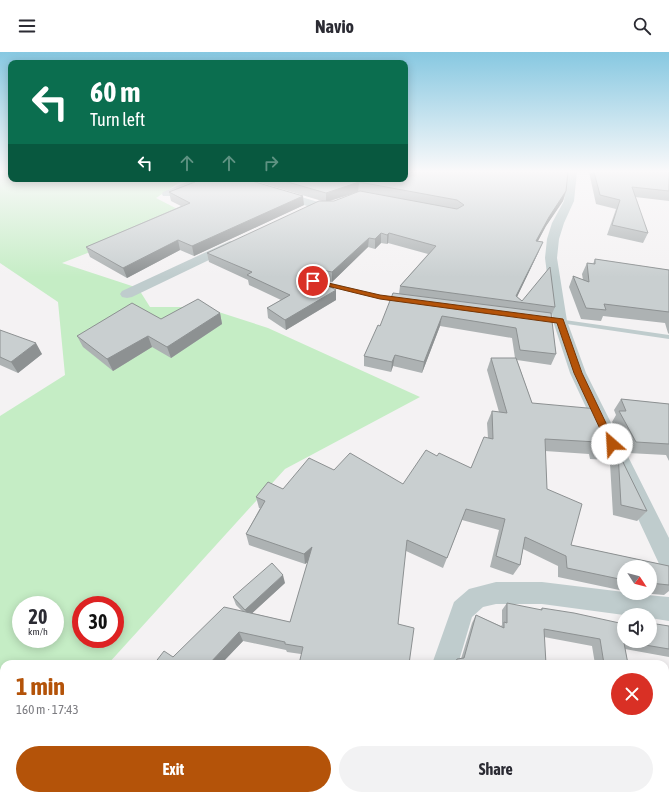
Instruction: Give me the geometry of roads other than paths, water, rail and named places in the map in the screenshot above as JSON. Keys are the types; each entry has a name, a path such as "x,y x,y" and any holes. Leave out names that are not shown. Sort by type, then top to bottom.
{"street":[{"path":"305,212 316,207"},
{"path":"324,207 336,207"},
{"path":"566,207 558,223 553,239 551,258 560,321 578,373 669,560"},
{"path":"127,294 238,242"},
{"path":"446,660 462,610 477,598 496,593 542,593 669,609"}],"lane":[{"path":"313,281 380,297 411,301"},
{"path":"529,317 669,337"}]}
